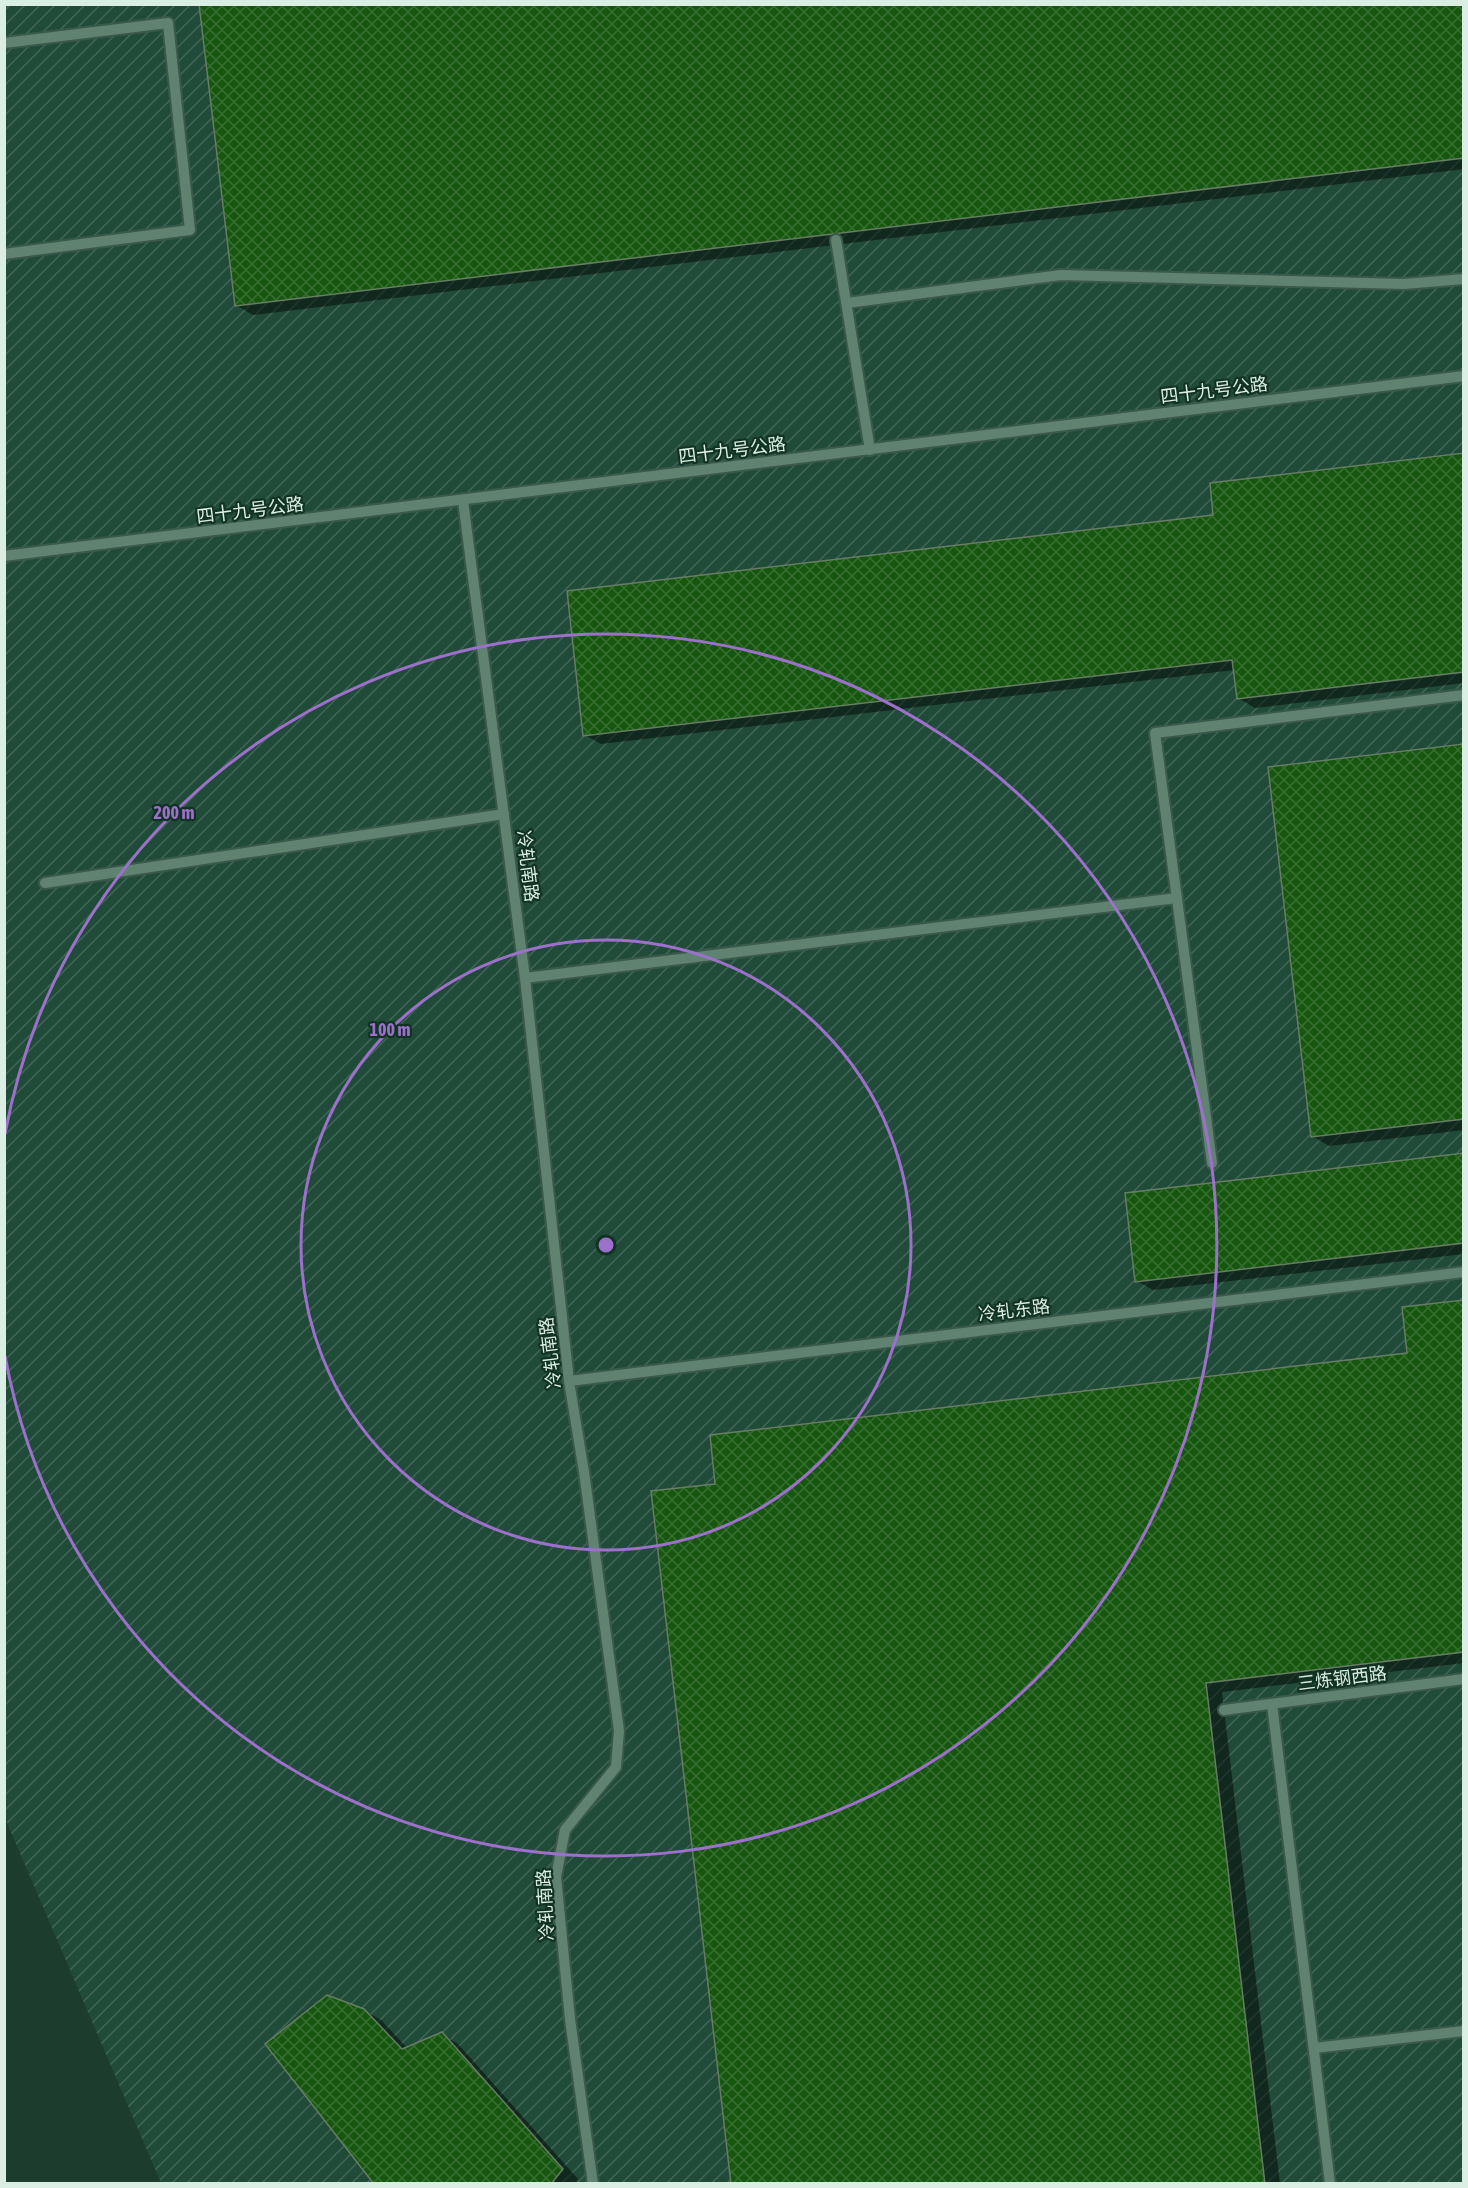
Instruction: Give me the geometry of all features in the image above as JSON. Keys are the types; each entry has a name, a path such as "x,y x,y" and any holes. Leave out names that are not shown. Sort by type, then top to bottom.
{"lane":[{"path":"4,43 168,23 190,230 4,254"},
{"path":"836,240 870,450"},
{"path":"847,303 1061,274 1404,284 1464,279"},
{"name":"四十九号公路","path":"4,556 1464,376"},
{"name":"冷轧南路","path":"463,501 525,978 569,1381 584,1472 619,1731 616,1767 565,1830 556,1877 570,2019 593,2184"},
{"path":"1212,1163 1155,733 1464,695"},
{"path":"45,883 504,814"},
{"path":"525,978 1177,898"},
{"name":"冷轧东路","path":"569,1381 1464,1272"},
{"name":"三炼钢西路","path":"1224,1710 1464,1679"},
{"path":"1272,1704 1330,2184"},
{"path":"1314,2048 1464,2031"}],"shaded area":[{"path":"4,5 1463,5 1463,2183 161,2183 5,1818"}],"building":[{"path":"199,4 1464,4 1464,158 235,306"},
{"path":"1464,453 1464,672 1237,699 1232,660 583,736 567,591 1213,515 1210,483"},
{"path":"1464,744 1464,1119 1311,1137 1268,767"},
{"path":"1464,1153 1464,1243 1135,1282 1125,1193"},
{"path":"1464,1300 1464,1652 1206,1683 1265,2184 731,2184 651,1491 715,1484 710,1435 1407,1353 1402,1307"},
{"path":"327,1995 364,2009 402,2049 442,2032 563,2169 551,2184 374,2184 265,2044"}]}
